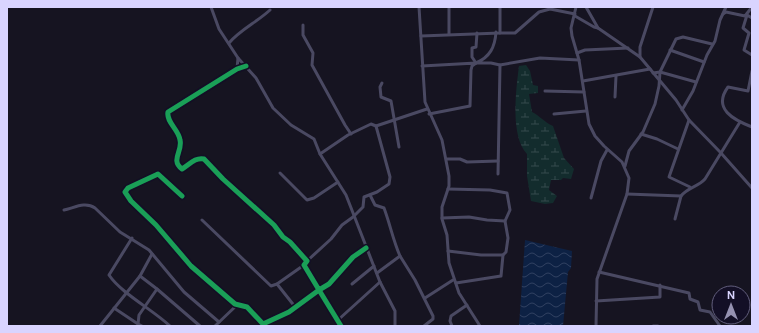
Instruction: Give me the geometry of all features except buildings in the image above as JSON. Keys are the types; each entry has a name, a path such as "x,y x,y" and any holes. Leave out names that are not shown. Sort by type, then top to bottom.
{"street":[{"path":"211,7 216,23 238,58 256,78 273,108 291,125 312,137 320,154 346,195 353,217 380,282 395,311 395,326"},
{"path":"419,7 422,66 427,109 442,140 447,159 449,176 448,189 442,207 442,218 447,235 449,263 453,280 456,283 459,293 480,326"},
{"path":"448,7 449,34"},
{"path":"429,114 470,106 472,66 486,58 493,49 498,32 500,7"},
{"path":"576,7 571,28 572,36 579,60 583,80 586,111 592,131 607,150 618,158 625,166 629,178 628,194 596,284 596,326"},
{"path":"586,7 598,28"},
{"path":"640,57 640,47 654,7"},
{"path":"682,110 712,44 715,42 726,7"},
{"path":"752,7 747,15 743,28 749,33 744,50 752,55"},
{"path":"421,36 498,32 515,33 539,12 550,9 575,15 598,28 640,57 689,120 752,188"},
{"path":"229,43 270,10"},
{"path":"723,14 726,12 743,16 747,15 752,18"},
{"path":"303,25 303,35 313,53 312,65 351,134"},
{"path":"476,63 472,58 472,48 476,47 477,33"},
{"path":"625,166 627,157 641,134 655,104 660,72 676,39 680,37 712,44"},
{"path":"577,53 585,50 628,48"},
{"path":"670,50 704,62"},
{"path":"237,69 238,58"},
{"path":"422,66 476,63 491,63 500,65 540,58 579,60"},
{"path":"498,174 500,65"},
{"path":"246,66 237,69 168,112 169,120 178,131 181,140 176,162 182,169 192,161 200,158 204,159 223,179 274,225 282,236 295,247 307,261"},
{"path":"583,80 616,76 650,69"},
{"path":"752,71 748,91 728,87 722,102 723,109 740,122 752,127"},
{"path":"652,73 660,72 696,82"},
{"path":"615,97 616,76"},
{"path":"382,83 380,87 381,97 391,101 399,147"},
{"path":"545,91 584,92"},
{"path":"320,154 351,134 370,124 376,126 427,109"},
{"path":"554,114 586,111"},
{"path":"689,120 669,177 690,187"},
{"path":"675,219 681,196 690,187 702,182 740,122"},
{"path":"202,220 231,249 241,256 260,274 270,286 277,284 304,265 331,239 342,225 363,207 364,197 389,184 390,177 376,126"},
{"path":"641,134 657,139 678,149"},
{"path":"591,198 601,161 607,150"},
{"path":"618,158 627,157"},
{"path":"447,159 460,159 467,162 498,161"},
{"path":"280,173 306,200 314,198 338,182"},
{"path":"182,196 158,174 128,188 125,192 131,201 156,224 191,266 237,305 247,307 263,325 296,308 319,290 330,284 347,263 366,248"},
{"path":"448,189 490,190 507,193 510,210 505,221 508,238 506,252 503,255 501,276 456,283"},
{"path":"628,194 681,196"},
{"path":"370,195 375,205 384,208 390,223 391,233 400,256 425,298 434,318 424,326"},
{"path":"64,210 90,205 120,232 132,238 152,254 184,292 219,322"},
{"path":"442,218 469,217 505,221"},
{"path":"132,238 109,274 132,298 147,306 170,326"},
{"path":"448,251 481,255 503,255"},
{"path":"100,326 140,276 152,254"},
{"path":"377,274 400,256"},
{"path":"304,265 341,326"},
{"path":"352,284 374,266"},
{"path":"599,272 660,285 689,293 690,300 698,302 700,310 710,312 720,326"},
{"path":"140,276 200,326"},
{"path":"425,298 453,280"},
{"path":"338,320 380,282"},
{"path":"277,284 296,308"},
{"path":"596,301 660,296 660,285"},
{"path":"138,324 139,315 147,306 157,289"},
{"path":"215,326 237,305"},
{"path":"452,326 450,316 467,305"},
{"path":"114,308 142,326"}],"green space":[{"path":"526,65 530,71 533,85 538,86 538,93 529,94 532,112 553,126 564,158 574,169 571,179 563,178 561,180 551,180 549,190 557,196 553,203 545,204 531,201 527,176 527,154 518,136 516,124 516,99 519,66"}],"water":[{"path":"525,240 572,251 571,268 568,272 563,326 519,326"}],"cycle path":[{"path":"246,66 237,69 168,112 169,119 180,140 180,148 177,159 179,166 182,169 195,160 204,159 223,179 274,225 283,237 290,242 307,261 304,265 319,290 329,284 353,257 366,248"},
{"path":"182,196 158,174 128,188 125,192 131,201 156,225 191,266 235,304 247,307 263,324 289,312 319,290 341,326"}]}
